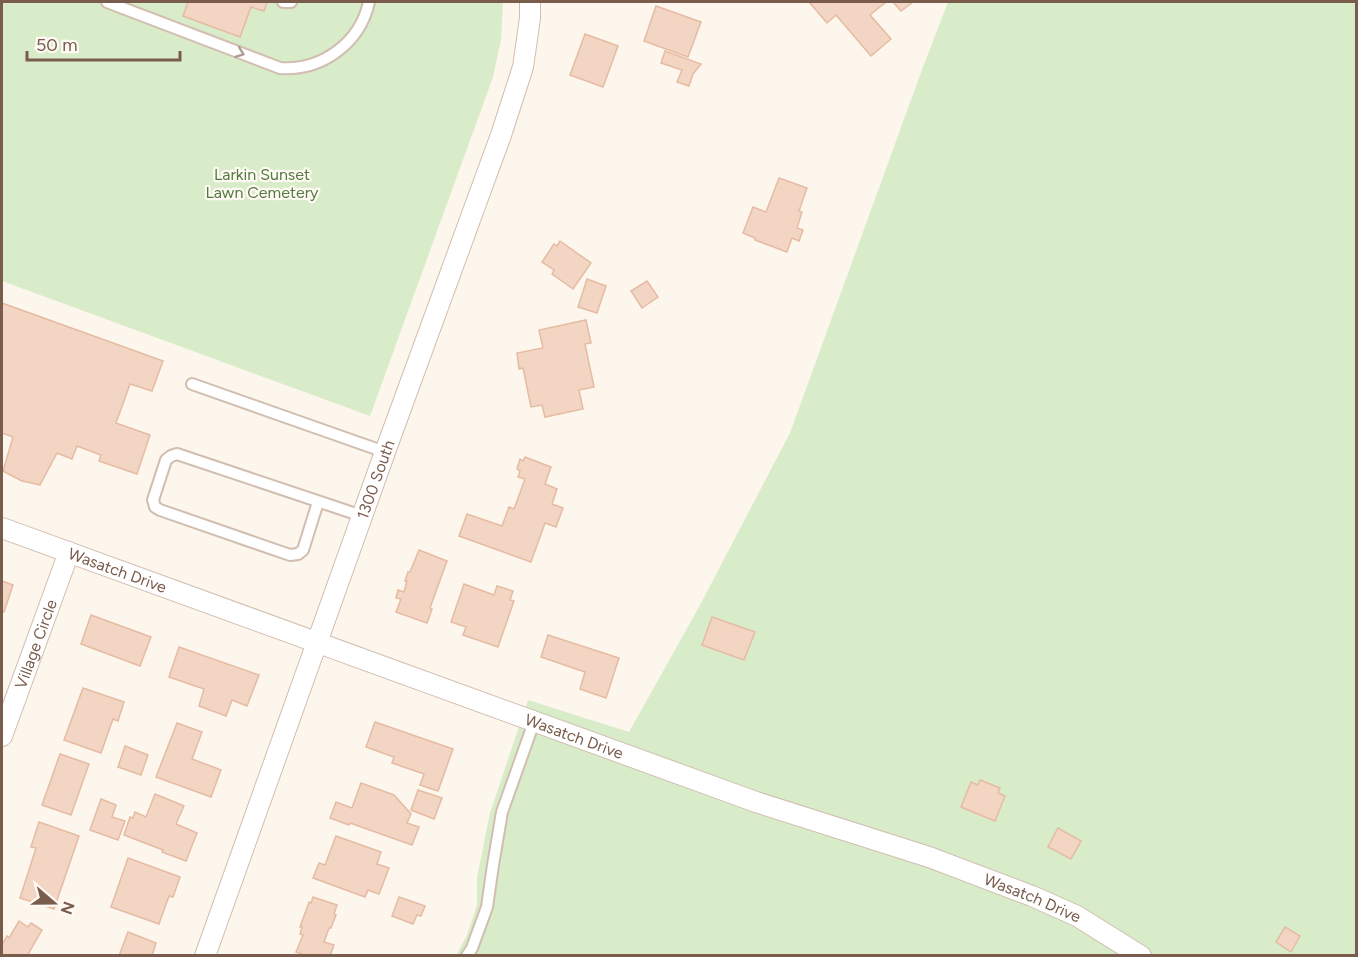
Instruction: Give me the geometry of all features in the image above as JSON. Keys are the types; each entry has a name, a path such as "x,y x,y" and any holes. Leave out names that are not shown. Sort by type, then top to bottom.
{"street":[{"name":"1300 South","path":"205,956 515,92 523,67 530,2"},
{"name":"Wasatch Drive","path":"2,528 756,802 929,857 1032,896 1077,916 1141,956"},
{"name":"Village Circle","path":"2,736 69,552"}],"lane":[{"path":"107,2 279,68 292,69 318,62 341,48 360,28 369,2"},
{"path":"283,2 291,2"},
{"path":"192,384 385,452"},
{"path":"318,502 303,550 298,554 290,555 160,510 155,507 153,500 166,460 177,454 362,516"},
{"path":"467,956 487,907 502,813 534,722"}],"green space":[{"name":"Larkin Sunset Lawn Cemetery","path":"2,2 503,2 501,40 493,77 370,416 2,281"},
{"path":"948,2 1356,2 1356,955 456,956 467,935 477,905 477,878 490,813 528,700 629,732 699,607 790,433"}],"building":[{"path":"188,2 267,2 264,11 251,7 240,37 183,16"},
{"path":"809,2 886,2 870,15 891,39 871,56 836,15 827,23"},
{"path":"893,2 913,2 901,11"},
{"path":"656,6 701,22 688,57 644,41"},
{"path":"585,34 618,46 603,87 570,75"},
{"path":"665,51 701,64 693,74 689,86 677,82 682,70 661,63"},
{"path":"779,178 807,188 799,211 802,212 797,228 803,230 799,241 792,238 787,252 743,233 753,207 766,212"},
{"path":"560,241 591,263 573,289 552,274 554,270 542,262 554,244 557,246"},
{"path":"587,279 606,286 597,313 578,307"},
{"path":"647,281 658,297 642,308 631,291"},
{"path":"2,303 163,361 152,391 130,384 116,423 150,435 137,474 99,461 101,455 77,446 72,459 57,453 40,485 22,481 3,471 13,437 2,433"},
{"path":"586,320 591,343 585,344 594,387 579,390 583,409 545,417 542,405 531,407 523,368 519,369 517,353 543,348 539,330"},
{"path":"525,457 551,467 545,484 557,489 552,504 563,508 556,527 545,523 531,562 459,536 467,514 502,526 509,507 514,509 525,479 518,477 520,471 517,469 520,459 523,461"},
{"path":"419,550 447,561 427,623 396,612 401,599 396,598 398,590 404,592 408,572"},
{"path":"2,581 13,585 4,612 2,611"},
{"path":"464,584 494,595 497,586 513,591 510,600 514,601 498,647 463,635 466,627 451,622"},
{"path":"91,615 151,637 140,666 81,644"},
{"path":"712,617 755,632 744,660 702,645"},
{"path":"548,635 619,658 606,698 580,689 585,672 541,657"},
{"path":"179,647 259,675 247,706 232,700 226,716 199,706 204,689 169,677"},
{"path":"83,688 124,702 118,721 113,719 101,753 64,740"},
{"path":"375,722 453,749 438,791 420,785 424,774 392,763 394,757 366,747"},
{"path":"177,723 202,732 192,759 221,770 211,797 156,777"},
{"path":"125,746 148,755 141,775 118,767"},
{"path":"60,754 89,764 71,815 42,805"},
{"path":"980,780 1000,788 998,793 1005,796 995,821 961,807 971,782 978,785"},
{"path":"361,783 394,795 411,814 407,823 419,827 412,845 330,818 336,802 352,808"},
{"path":"418,790 442,798 434,819 411,810"},
{"path":"155,794 184,806 176,824 197,833 186,861 124,835 130,817 133,818 135,812 146,817"},
{"path":"101,799 116,805 112,817 125,821 118,840 90,830"},
{"path":"39,822 79,836 54,909 20,898 36,848 31,847"},
{"path":"1058,828 1081,841 1071,859 1048,847"},
{"path":"336,836 381,852 377,864 389,868 379,894 368,890 365,897 313,878 319,863 325,865"},
{"path":"128,858 180,877 173,897 169,896 159,924 111,907"},
{"path":"313,897 337,905 334,914 336,915 324,942 334,945 330,956 307,956 296,952 303,935 300,934 302,927 300,927"},
{"path":"399,897 425,906 421,916 417,915 413,924 392,916"},
{"path":"19,921 28,927 31,923 42,930 27,956 2,956 2,945"},
{"path":"1285,927 1300,936 1291,952 1276,942"},
{"path":"128,932 156,943 152,956 119,956"}]}
